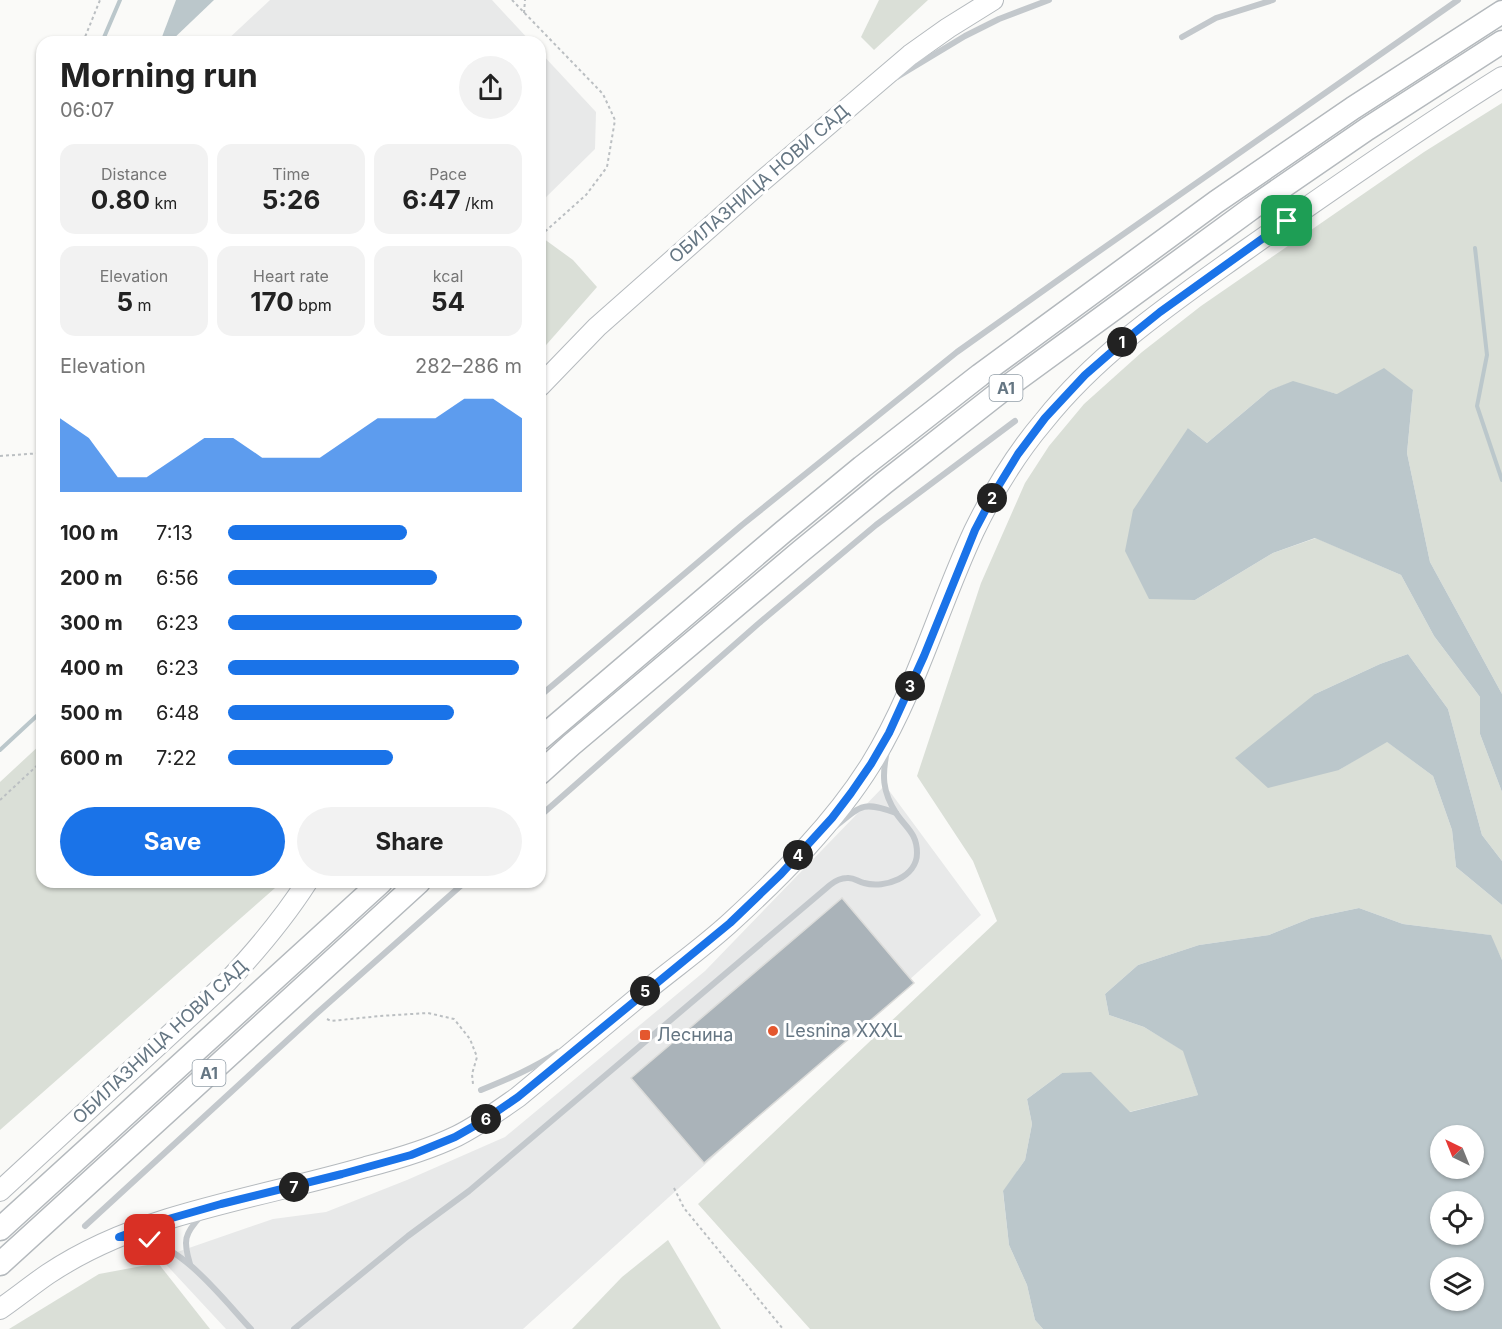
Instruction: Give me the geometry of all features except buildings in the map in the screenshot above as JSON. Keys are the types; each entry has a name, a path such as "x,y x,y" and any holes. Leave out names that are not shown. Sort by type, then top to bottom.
{"highway":[{"name":"A1","path":"546,734 783,532 980,375 1216,202 1353,108 1502,12"},
{"name":"A1","path":"546,768 810,544 1000,392 1338,148 1502,42"},
{"name":"A1","path":"0,1229 374,888"},
{"name":"A1","path":"0,1264 412,888"}],"main road":[{"name":"ОБИЛАЗНИЦА НОВИ САД","path":"546,380 597,327 639,289 852,105 928,42 993,0"},
{"path":"0,1309 49,1274 88,1251 119,1237 165,1220 221,1204 411,1155 455,1137 518,1097 730,923 781,874 851,793 889,733 924,656 975,530 996,490 1018,454 1045,418 1085,375 1169,305 1350,176 1502,77"},
{"name":"ОБИЛАЗНИЦА НОВИ САД","path":"0,1191 227,982 278,923 303,888"}],"lane":[{"path":"852,105 964,36 999,19 1049,0"},
{"path":"1182,37 1216,18 1273,0"},
{"path":"546,691 734,532 957,352 1458,0"},
{"path":"546,811 758,624 876,525 1015,421"},
{"path":"294,1329 408,1236 469,1191 838,879 854,878 863,883 879,884 893,881 913,868 916,862 917,845 914,836 896,813 883,780 889,733"},
{"path":"813,839 824,835 862,807 879,807 896,813"},
{"path":"85,1226 316,1014 458,888"},
{"path":"575,1041 643,994"},
{"path":"481,1090 547,1060 565,1047"},
{"path":"190,1264 185,1246 187,1235 202,1215 221,1204"},
{"path":"119,1237 150,1240 190,1264 250,1329"}],"path":[{"path":"85,36 100,0"},
{"path":"512,0 603,94 615,120 607,167 586,195 546,231"},
{"path":"524,13 525,0"},
{"path":"0,456 36,453"},
{"path":"0,800 36,767"},
{"path":"316,1014 331,1022 428,1013 454,1019 470,1039 477,1057 472,1074 473,1088 481,1090"},
{"path":"674,1188 684,1208 783,1329"}],"shaded area":[{"path":"176,0 214,0 176,36 162,36"},
{"path":"270,0 492,0 525,36 231,36"},
{"path":"879,0 928,0 874,50 861,37"},
{"path":"546,58 596,112 595,149 546,197"},
{"path":"1502,103 1502,694 1430,562 1407,453 1413,390 1337,394 1293,382 1270,390 1207,443 1188,428 1195,600 1273,553 1316,538 1401,575 1434,636 1480,697 1480,734 1502,792 1502,861 1482,835 1448,709 1408,654 1380,664 1315,694 1339,770 1386,741 1433,776 1452,830 1456,867 1502,905 1502,960 1490,935 1403,924 1359,908 1311,918 1269,935 1199,945 1138,965 1105,994 1109,1015 1144,1027 1184,1051 1198,1095 1129,1112 1091,1073 1062,1073 1027,1099 1032,1124 1025,1160 1003,1192 1009,1245 1027,1285 1035,1320 1043,1329 810,1329 698,1204 997,921 973,861 917,776 981,583 1025,483 1049,446 1084,404 1142,352 1201,306 1424,152"},
{"path":"546,240 573,260 597,287 546,345"},
{"path":"1384,368 1413,390 1407,453 1430,562 1502,694 1502,792 1480,734 1480,697 1434,636 1401,575 1315,538 1273,553 1195,600 1149,599 1125,551 1133,510 1188,428 1207,443 1270,390 1293,381 1337,394"},
{"path":"1408,654 1448,709 1482,835 1502,861 1502,905 1456,867 1452,830 1433,776 1387,742 1339,770 1268,788 1235,758 1315,694 1380,664"},
{"path":"36,749 36,888 275,888 0,1130 0,782"},
{"path":"885,785 981,915 523,1329 226,1329 160,1258 273,1219 326,1212 505,1137 705,971"},
{"path":"1359,908 1403,924 1491,935 1502,960 1502,1329 1043,1329 1035,1320 1027,1285 1009,1245 1003,1191 1025,1160 1032,1124 1027,1099 1062,1073 1091,1072 1130,1112 1198,1095 1183,1051 1144,1027 1109,1015 1105,994 1138,965 1199,945 1269,935 1311,918"},
{"path":"668,1240 721,1329 572,1329 622,1277"},
{"path":"158,1263 210,1329 9,1329 99,1274"}],"waterway":[{"path":"105,36 120,0"},
{"path":"1475,248 1487,355 1477,406 1502,480"},
{"path":"0,750 36,717"}],"place":[{"name":"Lesnina XXXL","path":"773,1031"},
{"name":"Леснина","path":"645,1035"}],"route":[{"path":"150,1240 119,1237 165,1220 221,1204 411,1155 455,1137 518,1097 730,923 781,874 832,818 871,764 889,733 924,656 975,530 1018,454 1045,418 1085,375 1124,341 1160,312 1287,221"}]}
